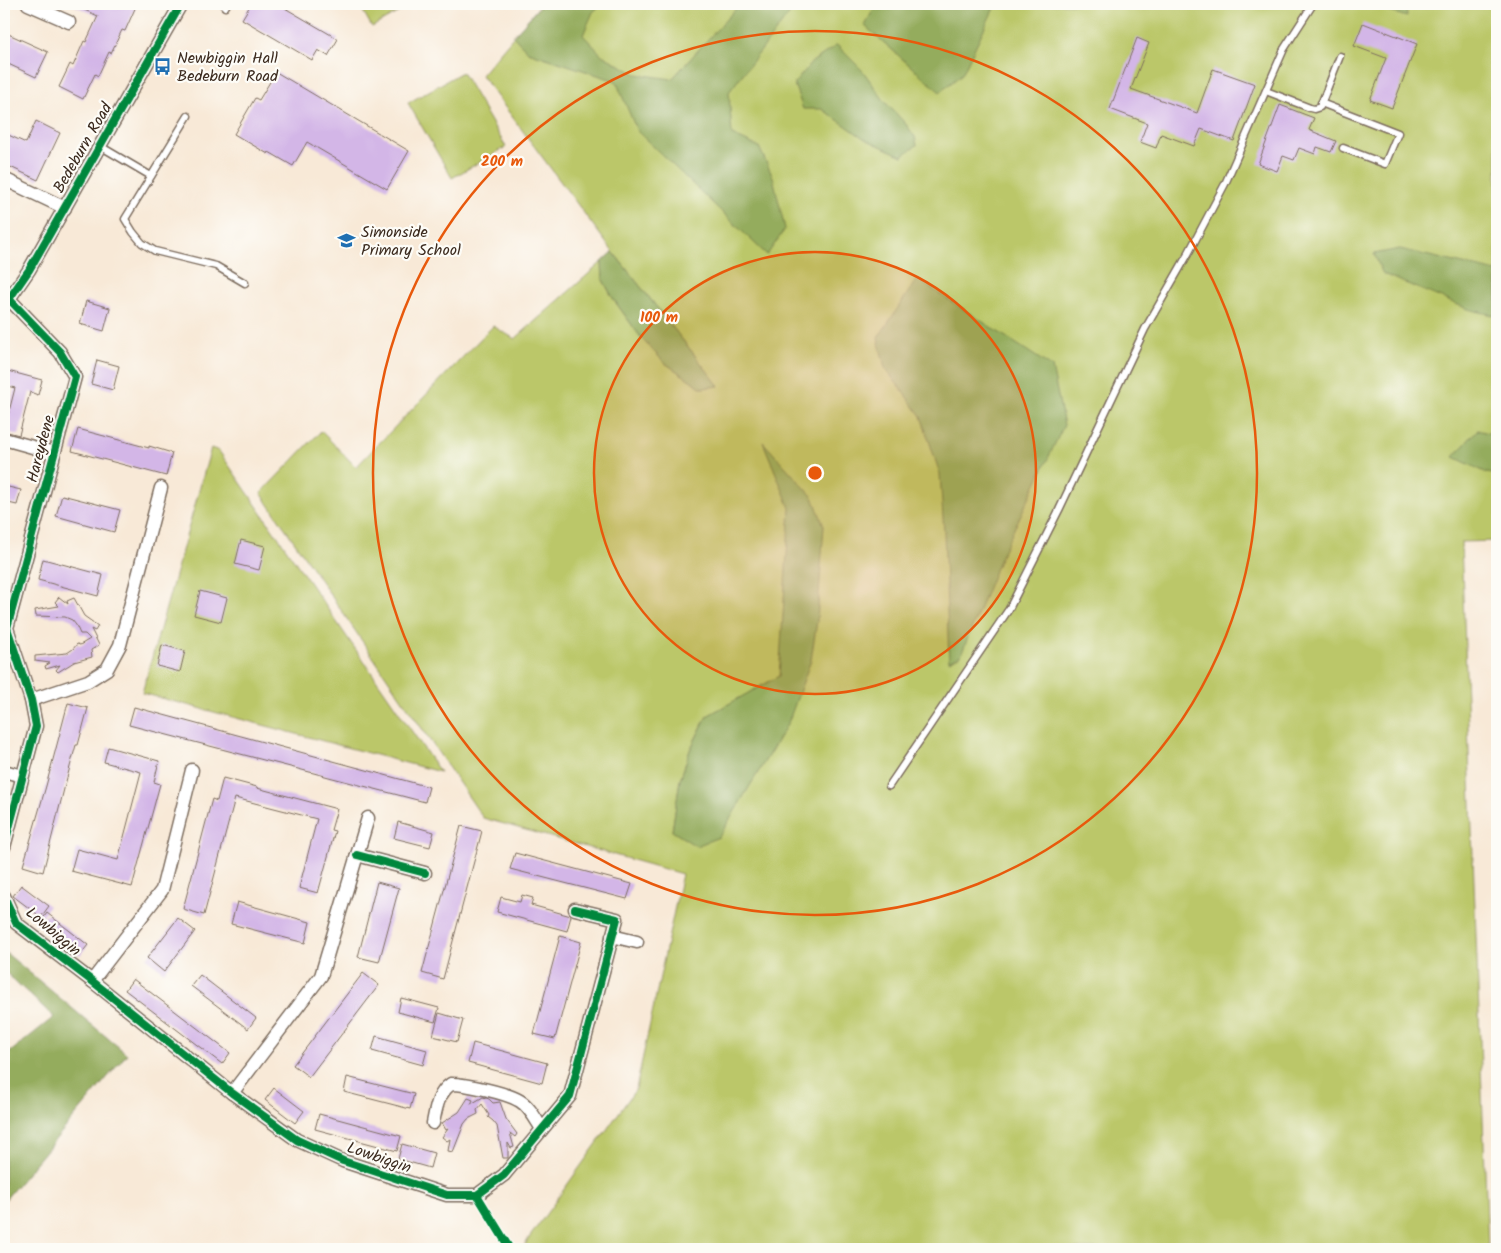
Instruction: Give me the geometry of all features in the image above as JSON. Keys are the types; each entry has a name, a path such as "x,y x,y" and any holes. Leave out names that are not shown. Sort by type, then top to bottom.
{"street":[{"path":"28,4 69,22"},
{"name":"Bedeburn Road","path":"6,300 29,270 181,4"},
{"name":"Bedeburn Road","path":"4,179 65,208"},
{"name":"Hareydene","path":"4,847 36,726 31,700 6,628 75,377 60,352 6,300"},
{"name":"Hareydene","path":"4,439 54,453"},
{"path":"31,700 88,681 107,669 120,645 162,488"},
{"path":"92,981 162,890 192,770"},
{"path":"4,771 22,776"},
{"path":"232,1093 321,976 368,818"},
{"path":"357,855 425,873"},
{"name":"Lowbiggin","path":"4,896 16,923 232,1093 297,1140 343,1161 447,1195 477,1194 504,1175 570,1096 617,919 575,909"},
{"path":"612,936 637,942"},
{"path":"433,1123 437,1104 442,1093 450,1084 462,1084 520,1101 529,1109 542,1129"}],"lane":[{"path":"889,786 1009,609 1059,510 1145,329 1225,184 1284,49 1313,4"},
{"path":"1266,91 1314,109 1320,107 1340,56"},
{"path":"1321,103 1398,133 1385,164 1342,148"},
{"path":"188,116 125,219 142,243 155,252 216,266 245,283"},
{"path":"100,146 151,176"}],"green space":[{"path":"359,4 413,4 372,27"},
{"path":"541,4 1497,4 1497,541 1461,542 1488,1249 523,1249 636,1089 682,874 483,818 261,493 321,431 356,467 493,326 515,339 602,262 603,280 614,300 642,339 665,363 702,388 719,386 613,252 481,75","holes":["778,677 672,831 680,780 690,750 707,716"]},
{"path":"542,4 602,4 593,12 583,35 602,55 636,74 672,79 740,4 797,4 729,92 732,135 759,147 773,177 785,229 767,255 637,131 616,81 528,52 513,36"},
{"path":"876,4 996,4 962,74 940,92 865,26"},
{"path":"1364,4 1406,4 1407,17"},
{"path":"837,45 863,71 885,102 905,123 915,137 917,145 902,156 865,139 822,109 803,109 794,84 812,62"},
{"path":"462,72 506,147 452,178 408,103"},
{"path":"1400,249 1497,272 1497,316 1468,309 1383,274 1374,254"},
{"path":"613,252 719,386 702,388 665,363 642,339 614,300 603,280 602,262"},
{"path":"917,279 1052,367 1064,425 1000,558 961,655 949,661 940,474 921,416 885,368 878,338"},
{"path":"1477,430 1497,435 1497,475 1487,473 1454,457"},
{"path":"763,442 813,497 824,526 817,621 811,660 788,723 719,837 696,846 672,831 680,780 690,750 707,716 779,676 790,508"},
{"path":"211,448 219,451 440,772 142,693"},
{"path":"6,953 127,1054 4,1201 4,1057 54,1017 4,971 4,956"}],"building":[{"path":"71,4 137,4 125,31 122,30 98,76 95,74 83,99 59,87 70,64 73,66 98,16"},
{"path":"251,4 278,4 338,39 328,56 318,50 312,60 242,19"},
{"path":"1363,23 1417,44 1392,108 1370,100 1386,58 1354,46"},
{"path":"4,32 48,52 36,77 4,62"},
{"path":"1137,38 1149,43 1131,89 1197,113 1213,69 1255,84 1234,141 1201,129 1194,146 1161,134 1156,148 1140,142 1147,123 1110,109"},
{"path":"276,72 409,151 387,189 307,142 293,166 234,134 255,98 259,100"},
{"path":"1280,105 1314,118 1309,130 1336,141 1331,152 1317,147 1315,154 1299,148 1294,160 1283,156 1277,171 1258,164"},
{"path":"36,121 60,133 38,180 4,164 4,133 26,143"},
{"path":"86,301 110,308 104,331 80,324"},
{"path":"97,360 119,366 113,390 91,384"},
{"path":"4,370 42,380 38,395 30,392 19,435 4,431 15,388 4,385"},
{"path":"78,429 172,453 166,476 72,451"},
{"path":"4,486 21,490 17,505 4,502"},
{"path":"62,495 120,510 114,532 56,516"},
{"path":"241,540 265,546 259,570 235,564"},
{"path":"43,559 103,575 98,596 38,580"},
{"path":"200,591 227,598 221,622 194,615"},
{"path":"59,597 68,604 67,601 74,598 84,616 98,626 95,631 91,629 99,645 91,650 92,657 74,662 58,672 56,670 60,665 46,669 45,666 50,663 35,661 35,656 67,653 77,644 80,645 90,639 85,634 80,634 72,620 65,617 36,616 35,610 59,606 55,602"},
{"path":"162,645 185,651 180,672 157,666"},
{"path":"68,703 88,708 65,785 43,872 23,866"},
{"path":"134,707 429,787 425,802 129,725"},
{"path":"108,747 159,761 154,782 160,784 132,887 71,871 77,849 118,860 141,772 104,762"},
{"path":"223,778 337,809 331,830 335,831 318,893 299,888 317,819 235,798 204,915 183,909 212,799 217,801"},
{"path":"398,822 434,832 430,847 394,838"},
{"path":"461,826 482,831 443,979 422,973"},
{"path":"515,853 632,884 627,899 510,869"},
{"path":"377,882 399,888 379,962 358,957"},
{"path":"21,885 49,906 41,917 13,896"},
{"path":"522,895 533,898 531,905 571,916 567,931 497,912 501,897 520,902"},
{"path":"237,902 310,922 305,943 231,924"},
{"path":"47,913 88,945 80,955 39,924"},
{"path":"178,918 195,931 164,972 147,958"},
{"path":"560,936 581,942 555,1039 534,1034"},
{"path":"363,973 379,985 309,1077 293,1065"},
{"path":"200,975 256,1018 248,1029 191,986"},
{"path":"133,979 230,1053 222,1064 125,990"},
{"path":"401,998 439,1008 435,1022 398,1012"},
{"path":"439,1013 463,1020 457,1042 433,1036"},
{"path":"376,1036 427,1050 423,1065 372,1051"},
{"path":"473,1043 547,1063 542,1083 468,1063"},
{"path":"347,1077 414,1094 410,1109 344,1092"},
{"path":"274,1088 304,1111 295,1123 265,1100"},
{"path":"483,1097 493,1103 500,1102 506,1119 517,1134 515,1137 510,1133 514,1147 511,1148 508,1143 508,1158 503,1158 497,1126 488,1117 489,1115 482,1104 477,1110 478,1114 468,1119 464,1124 453,1152 448,1151 450,1139 447,1141 442,1137 448,1129 446,1130 442,1123 459,1112 468,1098 473,1100 471,1104"},
{"path":"319,1114 401,1136 397,1151 315,1129"},
{"path":"402,1144 434,1153 430,1168 398,1159"}],"cycle path":[{"path":"4,302 9,299 29,270 181,4"},
{"path":"4,847 36,726 31,700 7,628 75,377 60,352 9,299"},
{"path":"357,855 425,873"},
{"path":"4,896 16,923 232,1093 297,1140 343,1161 447,1195 477,1195 504,1175 570,1096 617,919 575,909"},
{"path":"477,1195 510,1249"}],"place":[{"name":"Newbiggin Hall Bedeburn Road","path":"163,67"},
{"name":"Simonside Primary School","path":"347,241"}]}
